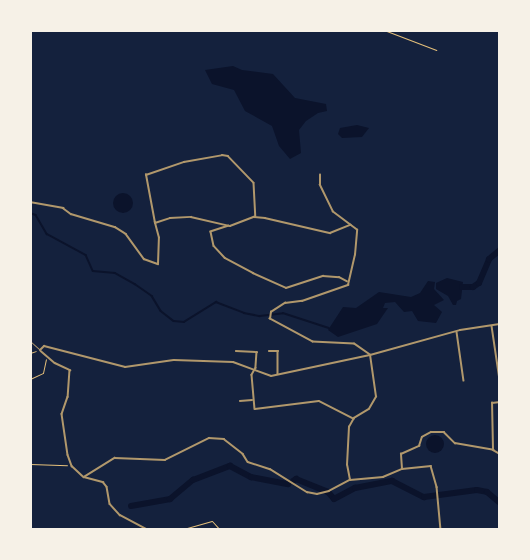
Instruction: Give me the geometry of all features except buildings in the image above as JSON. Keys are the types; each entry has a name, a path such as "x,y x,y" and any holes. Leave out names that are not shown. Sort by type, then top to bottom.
{"street":[{"path":"30,202 63,207 71,214 116,226 126,234 144,259 158,264 159,237 146,175 184,162 222,154 228,156 254,183 256,217"},
{"path":"320,175 320,185 333,212 357,230 348,285 302,301 285,303 271,312 270,319 313,342 354,344 370,355 376,397 369,409 354,419 350,428 347,453 347,475 350,480"},
{"path":"155,223 170,218 192,217 230,226"},
{"path":"348,281 339,277 323,276 286,288 225,258 214,246 211,232 256,217 330,233 351,225"},
{"path":"148,530 110,504 107,487 103,482 84,477 72,466 68,455 62,414 71,374 68,367 55,363 40,350 44,346 125,367 166,360 218,360 233,362 271,376 370,355 457,331 500,324"},
{"path":"492,326 500,380"},
{"path":"457,331 464,381"},
{"path":"236,351 257,352 256,368 253,371 252,400 257,410 319,401 354,419"},
{"path":"269,351 278,351 278,375"},
{"path":"240,400 252,400"},
{"path":"493,450 492,403 500,402"},
{"path":"402,469 401,454 419,446 422,437 431,432 444,432 455,443 493,450 500,454"},
{"path":"84,477 115,458 165,460 209,438 219,438 228,442 248,462 270,469 302,490 313,494 329,491 350,480 382,477 402,469 430,465 437,487 441,530"}],"lane":[{"path":"30,341 40,350"}],"path":[{"path":"384,30 436,50"},
{"path":"30,353 40,350"},
{"path":"30,379 43,372 47,355"},
{"path":"30,464 72,466"},
{"path":"180,530 212,521 220,530"},
{"path":"81,530 94,528 110,530"}],"water":[{"path":"233,66 242,70 273,74 295,98 326,104 327,111 318,113 306,121 299,130 301,153 290,159 279,146 272,126 245,111 234,90 212,84 205,70"},
{"path":"357,125 369,128 362,137 342,138 338,134 340,128"},
{"path":"123,193 130,196 133,203 130,210 123,213 116,210 113,203 116,196"},
{"path":"447,278 463,282 461,299 456,305 453,305 448,296 436,289 436,283"},
{"path":"428,281 435,282 434,289 444,300 434,305 442,312 436,323 418,321 412,311 404,312 395,302 385,303 383,308 388,308 377,324 338,337 328,330 343,307 356,308 379,292 411,297 420,293"},
{"path":"435,435 441,438 444,444 441,450 435,453 429,450 426,444 429,438"}],"waterway":[{"path":"30,213 36,215 47,234 86,255 93,271 115,273 135,284 152,296 161,311 174,321 184,322 216,302 244,313 260,316 283,313 329,328"},
{"path":"462,287 473,287 479,283 489,259 500,250"},
{"path":"131,506 170,499 193,480 230,466 251,477 288,484"},
{"path":"293,481 296,479 328,492 334,499 355,488 392,481 424,497 477,490 487,492 500,503"}]}
